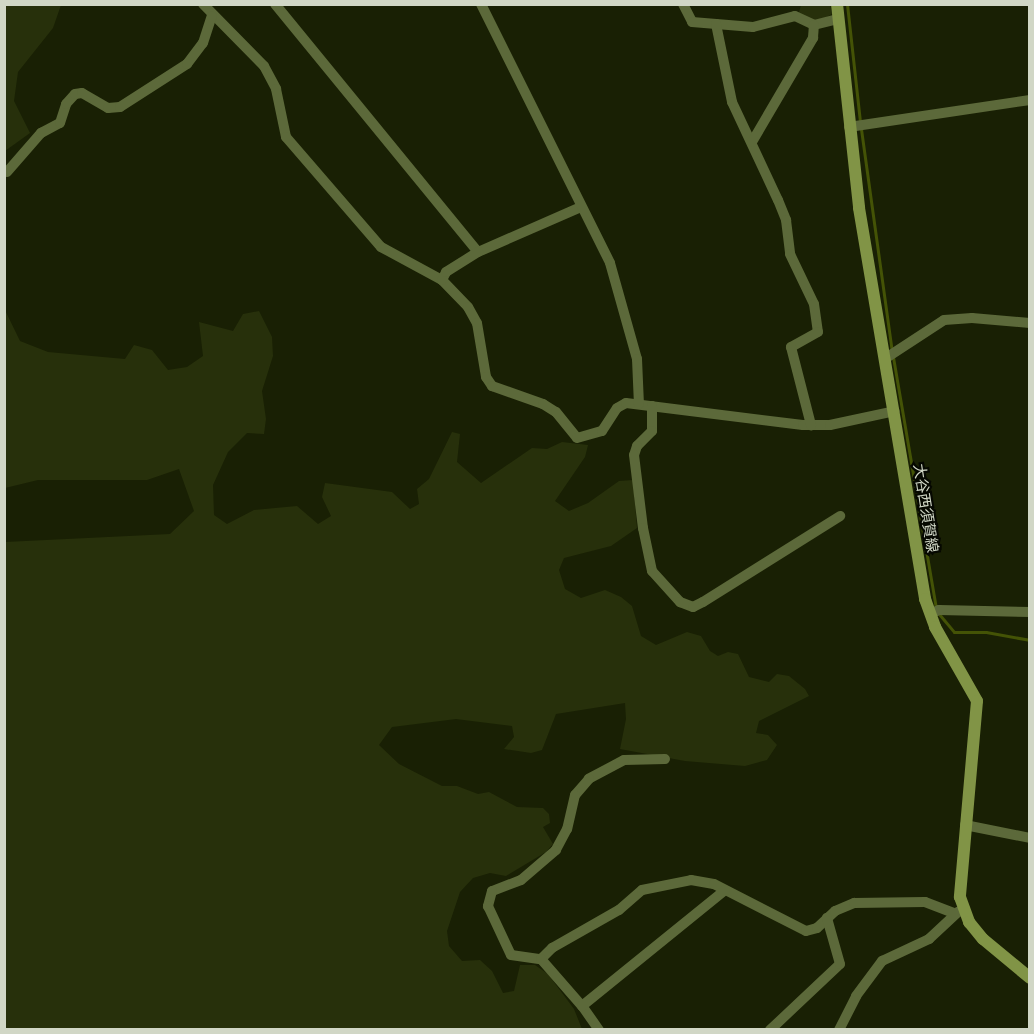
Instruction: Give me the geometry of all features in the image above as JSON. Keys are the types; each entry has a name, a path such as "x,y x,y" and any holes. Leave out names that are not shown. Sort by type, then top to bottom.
{"main road":[{"name":"大谷西須賀線","path":"837,4 859,208 930,615 977,701 958,912 982,939 1029,978"}],"street":[{"path":"203,4 212,16 264,66 276,89 286,137 381,247 442,280 455,290 477,323 486,377 492,386 543,404 555,412 577,438 602,431 617,408 626,403 811,425 895,411"},
{"path":"275,4 478,252"},
{"path":"482,4 610,263 638,359 639,404"},
{"path":"683,4 692,22 753,27 795,16 814,25 838,18"},
{"path":"7,172 41,133 60,123 66,104 75,94 82,93 108,108 120,107 187,64 203,44 212,16"},
{"path":"716,24 732,102 786,220 790,254 814,304 818,332 791,347 811,425"},
{"path":"752,142 813,38 814,25"},
{"path":"849,128 1029,100"},
{"path":"442,280 446,272 478,252 581,207"},
{"path":"886,358 944,320 972,318 1029,324"},
{"path":"652,406 652,430 637,446 634,455 643,528 652,571 680,602 693,607 704,602 840,516"},
{"path":"930,615 939,610 1029,612"},
{"path":"599,1029 541,959 530,955 517,957 507,952 488,906 489,896 533,872 556,850 567,829 575,795 588,779 624,760 665,759"},
{"path":"965,825 1029,838"},
{"path":"541,959 552,948 619,910 642,890 697,879 725,890 806,931 817,928 834,911 864,902 926,902 958,912 929,939 882,961 856,996 839,1029"},
{"path":"582,1006 725,890"},
{"path":"770,1029 840,964 827,918"}],"green space":[{"path":"5,4 61,5 53,28 18,72 14,101 30,133 5,151"},
{"path":"801,5 830,5 832,14 815,24 798,16"},
{"path":"4,308 20,341 48,352 125,359 134,345 152,350 168,370 187,367 203,356 199,322 233,331 243,314 259,311 272,337 273,356 262,391 266,419 264,434 247,433 228,452 213,485 214,515 227,524 254,510 297,506 318,524 331,516 322,497 325,483 392,492 410,509 419,504 417,489 429,479 452,432 460,434 457,462 481,483 532,448 547,449 562,442 588,445 585,457 555,501 569,511 588,503 619,481 633,480 637,528 611,546 564,558 559,570 565,589 581,598 605,590 621,597 632,606 641,636 656,645 687,632 701,636 710,651 718,656 728,652 738,654 749,677 769,682 777,674 789,676 805,689 809,696 759,721 756,733 768,735 777,745 767,760 745,766 685,761 620,749 626,719 625,703 556,714 542,750 531,753 504,749 514,737 512,726 456,719 392,727 379,745 399,764 442,786 457,786 478,794 489,792 517,807 543,808 549,814 550,823 543,827 553,844 546,852 506,876 490,873 473,878 460,892 447,931 449,946 462,961 480,960 492,971 503,993 514,991 520,965 535,965 548,974 574,1009 582,1029 5,1029 5,542 170,534 194,511 179,469 147,480 38,480 5,488"}],"waterway":[{"path":"847,4 860,122"},
{"path":"861,129 892,351"},
{"path":"893,357 936,608"},
{"path":"939,614 954,632 986,632 1030,640"}]}
